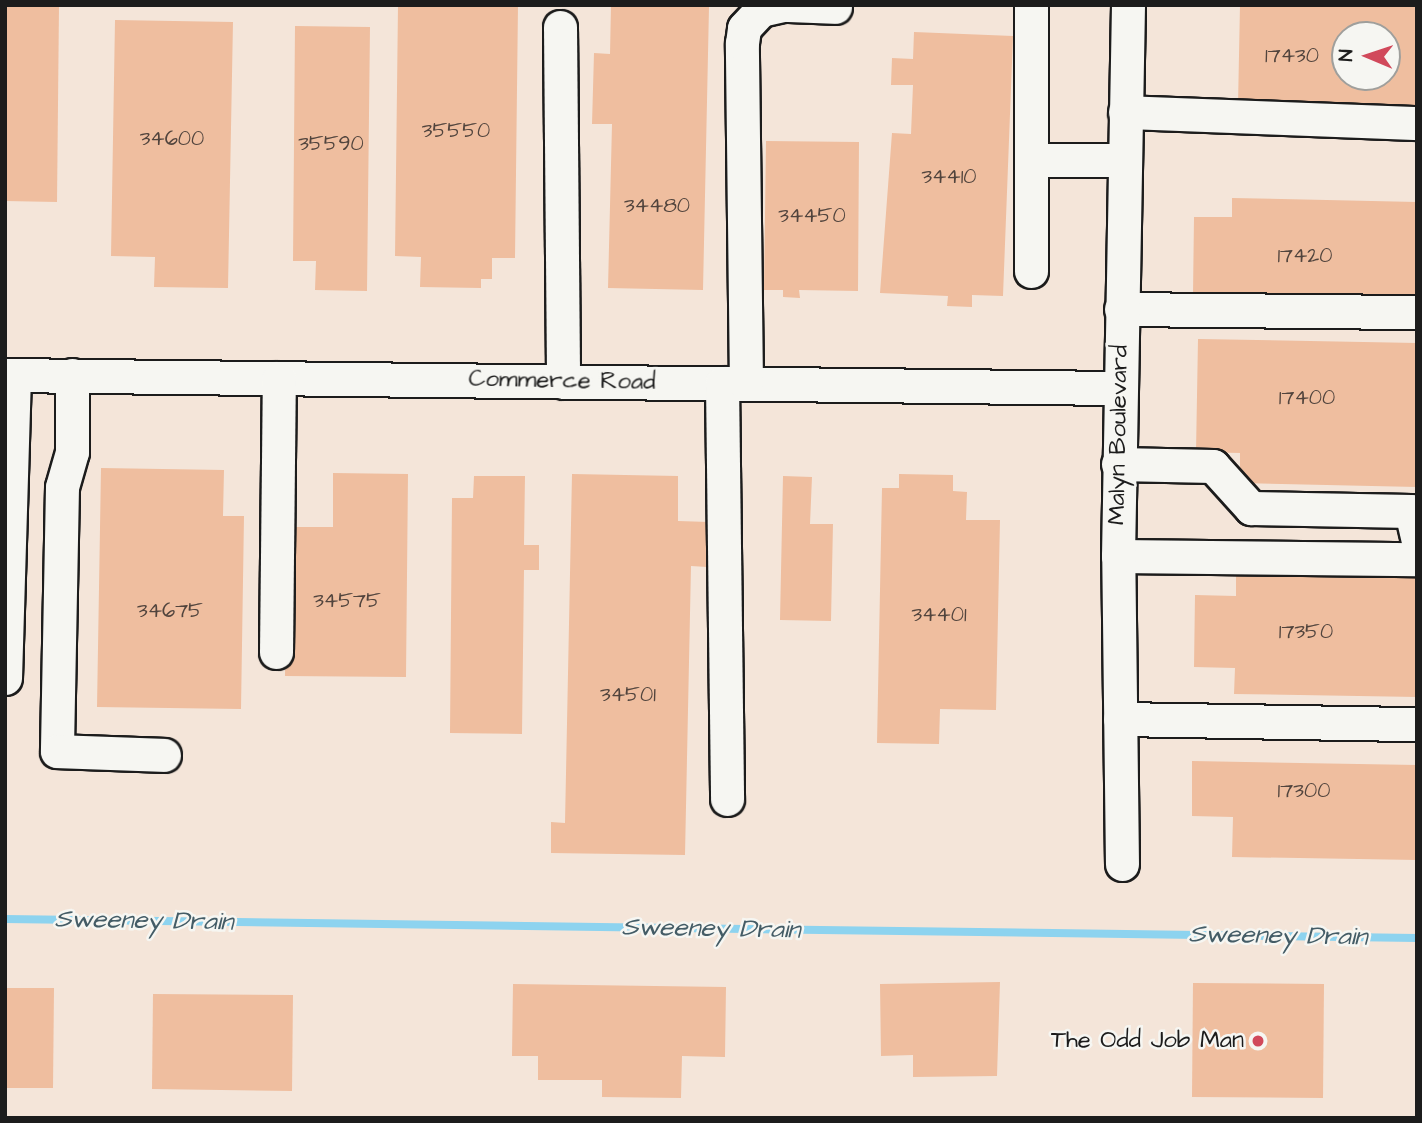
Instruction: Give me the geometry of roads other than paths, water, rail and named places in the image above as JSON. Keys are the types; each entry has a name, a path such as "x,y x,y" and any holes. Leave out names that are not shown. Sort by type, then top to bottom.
{"street":[{"path":"727,799 741,43 744,28 761,10 784,5 835,7"},
{"path":"1031,5 1031,271"},
{"name":"Malyn Boulevard","path":"1122,864 1118,464 1128,5"},
{"path":"560,27 563,382"},
{"path":"1125,112 1417,123"},
{"path":"1032,160 1124,160"},
{"path":"1121,309 1417,312"},
{"path":"5,678 10,375"},
{"name":"Commerce Road","path":"10,375 1119,388"},
{"path":"72,375 72,452 62,487 57,751 164,755"},
{"path":"276,652 279,378"},
{"path":"1118,464 1226,462 1251,508 1411,512 1417,538"},
{"path":"1118,556 1417,559"},
{"path":"1120,719 1417,724"}],"waterway":[{"name":"Sweeney Drain","path":"5,919 1417,938"}],"place":[{"name":"The Odd Job Man","path":"1258,1041"}]}
